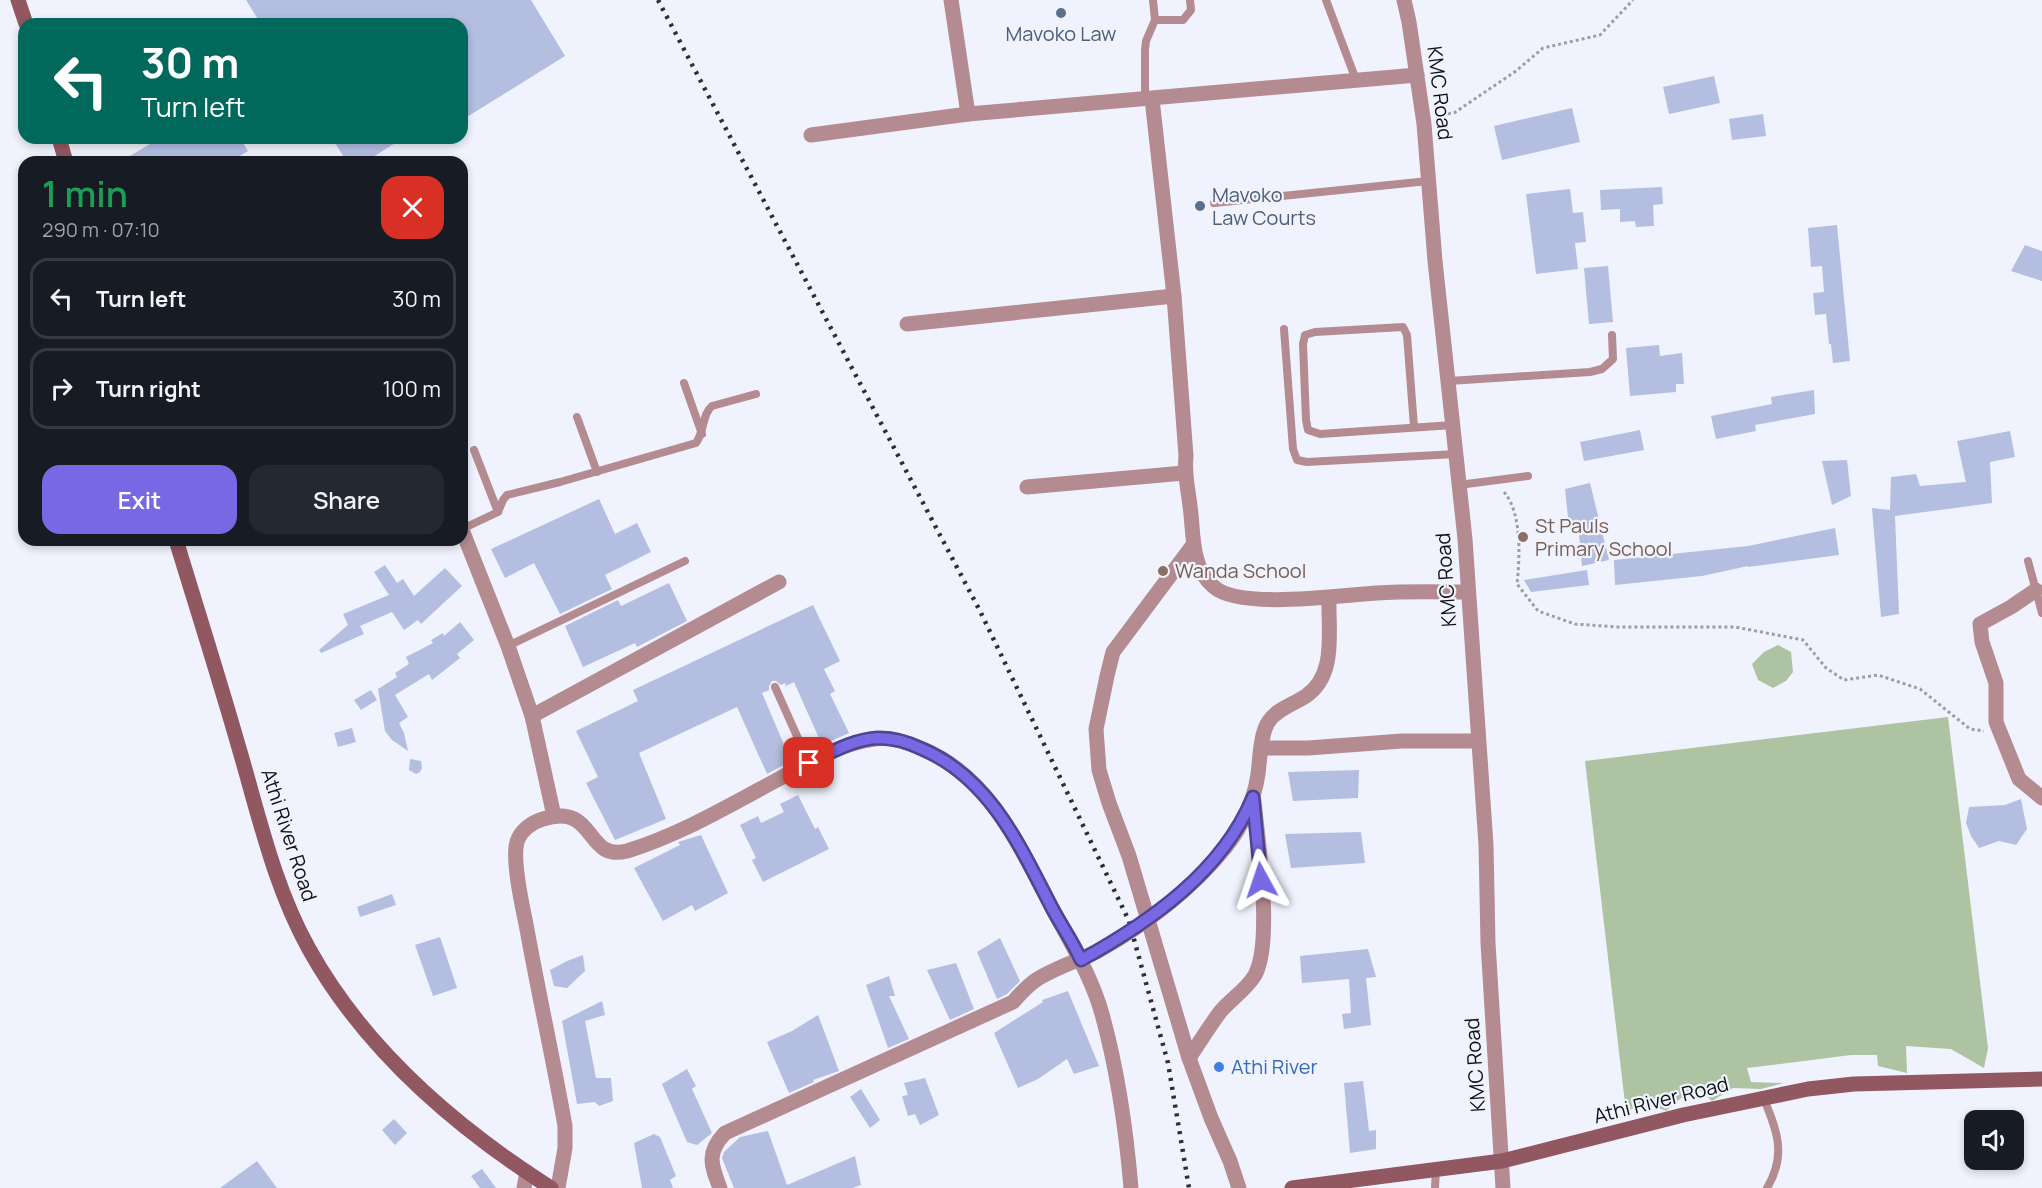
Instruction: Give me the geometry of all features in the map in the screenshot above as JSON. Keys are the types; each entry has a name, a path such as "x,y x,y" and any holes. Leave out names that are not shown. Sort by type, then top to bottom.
{"main road":[{"path":"18,0 24,18"},
{"name":"Athi River Road","path":"178,546 272,864 286,902 309,950 350,1013 395,1063 437,1104 551,1188"},
{"name":"Athi River Road","path":"1292,1188 1502,1161 1763,1097 1808,1089 1854,1084 2042,1079"}],"street":[{"path":"951,0 968,114"},
{"name":"KMC Road","path":"1404,0 1423,117 1468,592 1486,844 1488,943 1503,1188"},
{"path":"811,135 968,114 1417,75"},
{"path":"1149,99 1174,296 1186,456 1184,473 1193,545 1203,574 1215,589 1255,598 1329,599 1379,592 1468,592"},
{"path":"907,324 1174,296"},
{"path":"1027,487 1184,473"},
{"path":"468,544 508,646 532,716 554,816"},
{"path":"1193,545 1113,652 1096,729 1099,770 1109,803 1129,856 1189,1059 1239,1188"},
{"path":"532,716 779,582"},
{"path":"2036,590 1980,624 1982,642 1996,684 1996,722 2019,779 2042,798"},
{"path":"720,1188 712,1166 712,1155 715,1144 724,1133 1013,1002 1037,979 1081,960 1110,944 1182,891 1225,848 1245,816 1253,797 1261,747 1268,722 1281,710 1311,693 1324,677 1328,658 1329,599"},
{"path":"558,1188 565,1148 565,1126 520,891 517,841 530,825 554,816 573,816 582,822 599,846 618,854 641,847 716,813 809,763 854,743 876,738 907,742 930,752 964,773 988,798 1004,821 1081,960 1101,1012 1125,1121 1131,1188"},
{"path":"1261,747 1308,748 1402,741 1478,741"},
{"path":"1189,1059 1221,1012 1242,992 1254,976 1260,961 1263,936 1261,880 1253,797"},
{"path":"524,1188 527,1172"}],"lane":[{"path":"1149,99 1145,50 1146,41 1155,20 1153,0"},
{"path":"1155,20 1183,20 1191,10 1190,0"},
{"path":"1326,0 1356,80"},
{"path":"1214,203 1428,181"},
{"path":"1414,427 1407,335 1403,327 1315,332 1305,335 1303,344 1308,430 1320,434 1453,425"},
{"path":"1284,329 1293,449 1297,460 1307,462 1456,454"},
{"path":"1449,381 1590,372 1602,369 1613,359 1612,335"},
{"path":"684,383 702,435"},
{"path":"468,526 498,512 502,500 507,495 696,443 702,435 707,410 712,406 756,394"},
{"path":"577,417 597,472"},
{"path":"474,450 498,512"},
{"path":"1459,485 1528,476"},
{"path":"508,646 685,561"},
{"path":"2028,561 2042,613"},
{"path":"775,687 809,763"},
{"path":"1763,1097 1776,1129 1780,1156 1767,1188"},
{"path":"1435,1188 1436,1169"}],"path":[{"path":"1423,117 1454,113 1516,71 1543,48 1600,34 1633,0"},
{"path":"1483,481 1498,485 1512,501 1520,557 1517,584 1538,611 1575,624 1618,627 1735,627 1803,640 1826,668 1844,680 1878,675 1920,689 1970,729 2001,734"}],"green space":[{"path":"1778,645 1791,652 1793,672 1786,681 1773,688 1758,680 1752,664 1764,652"},
{"path":"1948,717 1988,1048 1984,1068 1951,1049 1906,1046 1907,1073 1878,1066 1877,1055 1851,1055 1747,1068 1751,1082 1784,1083 1761,1089 1733,1088 1712,1101 1695,1086 1666,1111 1645,1102 1626,1112 1585,761"}],"building":[{"path":"246,0 531,0 565,56 468,116 468,18 257,18"},
{"path":"1714,76 1720,103 1669,114 1663,87"},
{"path":"1572,108 1580,142 1502,160 1494,126"},
{"path":"1763,114 1766,136 1732,140 1729,119"},
{"path":"150,144 244,144 248,151 240,156 130,156"},
{"path":"336,144 394,144 374,156 343,156"},
{"path":"1662,187 1663,204 1653,205 1654,226 1636,227 1635,221 1620,222 1620,209 1601,210 1600,190"},
{"path":"1570,189 1573,213 1583,212 1586,242 1575,243 1578,269 1536,274 1526,194"},
{"path":"1837,225 1850,361 1833,363 1826,314 1815,315 1813,293 1824,292 1822,266 1811,267 1808,228"},
{"path":"2025,245 2042,251 2042,281 2011,271"},
{"path":"1608,266 1613,322 1589,324 1584,268"},
{"path":"1659,345 1660,356 1682,353 1684,384 1676,384 1676,392 1630,396 1626,348"},
{"path":"1814,390 1815,414 1755,425 1756,431 1716,439 1711,416 1772,404 1771,397"},
{"path":"1640,430 1644,450 1584,461 1580,442"},
{"path":"2010,431 2015,457 1990,462 1992,503 1895,516 1899,614 1881,617 1872,508 1890,510 1891,477 1916,474 1920,486 1966,482 1957,441"},
{"path":"1847,460 1851,496 1832,505 1822,461"},
{"path":"1590,483 1609,560 1582,566 1578,525 1569,527 1565,489"},
{"path":"599,499 615,534 637,523 651,552 605,575 612,589 560,614 534,563 505,578 491,549"},
{"path":"1835,528 1839,555 1748,566 1702,576 1615,585 1614,560 1748,546"},
{"path":"385,565 397,583 403,579 414,596 445,568 462,586 421,624 418,620 404,630 392,612 360,626 364,634 321,653 319,650 348,625 343,614 389,595 374,572"},
{"path":"1587,570 1589,585 1531,592 1524,580"},
{"path":"669,583 687,621 637,647 635,643 583,667 565,626 618,600 621,606"},
{"path":"813,605 840,661 824,669 835,691 830,694 849,733 822,745 794,682 786,686 785,683 781,685 772,681 769,690 762,693 791,761 767,774 737,707 639,753 666,819 615,840 586,783 598,777 576,731 638,701 633,690"},
{"path":"460,622 474,640 457,654 460,658 432,680 429,674 395,695 408,717 399,723 408,751 392,740 385,731 378,689 397,677 395,673 409,664 406,657 433,643 431,640 443,633 444,636"},
{"path":"371,690 377,700 361,710 354,700"},
{"path":"352,728 356,742 338,747 334,733"},
{"path":"410,759 421,761 420,772 416,774 409,770"},
{"path":"1359,770 1358,798 1293,801 1288,772"},
{"path":"798,795 815,829 818,827 829,849 763,882 752,860 756,858 740,825 758,816 761,823 784,812 780,804"},
{"path":"2021,799 2027,829 2016,845 1999,841 1979,848 1966,823 1969,807 2005,805"},
{"path":"1361,832 1365,863 1291,868 1285,834"},
{"path":"701,835 728,893 695,911 692,905 663,921 634,868 680,845 678,842"},
{"path":"392,894 396,905 360,917 357,907"},
{"path":"440,937 457,988 433,996 415,945"},
{"path":"1000,938 1020,981 1007,994 997,999 977,952"},
{"path":"1368,949 1376,977 1366,978 1371,1025 1344,1029 1342,1014 1351,1013 1349,979 1302,983 1300,956"},
{"path":"583,955 585,971 567,988 554,986 550,970"},
{"path":"956,963 974,1009 950,1020 927,970"},
{"path":"889,976 895,996 889,996 909,1039 888,1048 866,985"},
{"path":"1068,991 1099,1066 1074,1074 1067,1059 1038,1079 1018,1088 994,1033 1043,1002 1042,1000"},
{"path":"602,1001 605,1015 585,1021 596,1078 611,1078 613,1101 599,1106 595,1102 577,1104 562,1021"},
{"path":"818,1015 839,1071 813,1080 814,1082 789,1093 767,1042 792,1031"},
{"path":"687,1069 696,1086 692,1089 712,1133 697,1145 687,1142 662,1084"},
{"path":"925,1078 939,1115 920,1125 915,1114 908,1116 902,1096 908,1095 904,1083"},
{"path":"1363,1081 1369,1131 1376,1130 1376,1149 1350,1153 1344,1083"},
{"path":"861,1089 880,1120 870,1128 850,1097"},
{"path":"394,1119 407,1133 395,1145 382,1130"},
{"path":"768,1131 787,1185 855,1156 861,1185 853,1188 734,1188 722,1158 724,1152 740,1137"},
{"path":"654,1134 660,1137 676,1176 670,1180 673,1188 642,1188 634,1143"},
{"path":"257,1161 277,1188 220,1188"},
{"path":"482,1169 496,1188 480,1188 471,1176"}],"railway":[{"path":"658,0 980,611 1129,921 1168,1063 1189,1188"}],"place":[{"name":"Mavoko Law","path":"1061,13"},
{"name":"Mavoko Law Courts","path":"1200,206"},
{"name":"St Pauls Primary School","path":"1523,537"},
{"name":"Wanda School","path":"1163,571"},
{"name":"Athi River","path":"1219,1067"}],"route":[{"path":"809,763 854,743 876,738 907,742 930,752 964,773 988,798 1004,821 1081,960 1110,944 1162,908 1200,874 1225,848 1245,816 1253,797 1261,880"}]}
